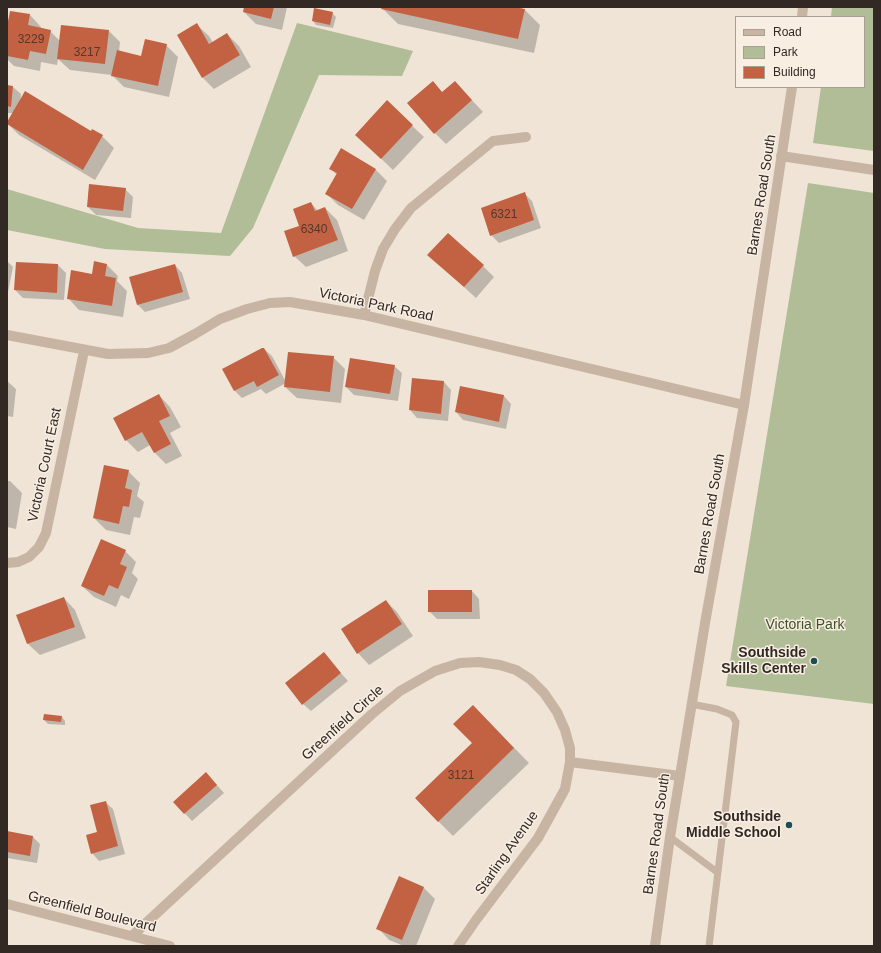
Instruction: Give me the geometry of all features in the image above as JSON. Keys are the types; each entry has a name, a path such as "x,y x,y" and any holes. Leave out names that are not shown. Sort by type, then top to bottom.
{"street":[{"name":"Barnes Road South","path":"655,946 670,836 691,704 744,405 792,88"},
{"path":"364,315 375,271 383,249 395,229 411,208 493,141 526,137"},
{"path":"782,156 874,170"},
{"name":"Victoria Park Road","path":"7,335 84,351 108,354 148,353 169,348 220,319 247,309 270,303 290,302 364,315 744,405"},
{"name":"Victoria Court East","path":"7,563 18,562 29,557 39,547 46,533 84,351"},
{"name":"Greenfield Circle","path":"132,936 372,714 400,691 435,671 460,664 479,662 500,665 516,670 530,679 544,693 557,712 567,736 570,748 570,762"},
{"path":"570,762 680,776"},
{"name":"Starling Avenue","path":"458,946 538,838 565,789 570,762"},
{"name":"Greenfield Boulevard","path":"7,904 170,946"}],"lane":[{"path":"691,704 717,709 732,715 736,722 709,946"},
{"path":"670,836 717,872"}],"green space":[{"path":"832,7 874,7 874,151 813,143 821,88 865,88 865,16 831,16"},
{"path":"297,23 413,51 402,76 319,75 253,228 230,256 105,249 7,230 7,189 138,228 221,233"},
{"name":"Victoria Park","path":"808,183 874,193 874,704 726,686"}],"building":[{"path":"244,7 274,7 271,19 243,12"},
{"path":"382,7 515,7 525,9 518,39 381,9"},
{"path":"314,8 333,12 330,25 312,21"},
{"path":"10,11 30,14 28,25 51,30 46,54 30,51 28,60 7,56 7,27"},
{"path":"197,23 209,44 227,33 240,55 202,78 177,35"},
{"path":"61,25 109,30 105,64 57,59"},
{"path":"145,39 167,44 158,86 111,76 117,50 141,56"},
{"path":"433,81 442,92 455,81 472,100 434,134 407,103"},
{"path":"7,85 13,86 11,107 7,106"},
{"path":"25,91 91,131 92,129 103,135 83,170 7,124"},
{"path":"387,100 413,125 381,159 355,135"},
{"path":"341,148 376,169 352,209 325,194 337,173 329,169"},
{"path":"89,184 126,188 123,211 87,207"},
{"path":"525,192 534,220 490,236 481,208"},
{"path":"311,202 315,211 325,207 338,240 293,257 284,231 299,226 293,209"},
{"path":"448,233 484,265 464,287 427,255"},
{"path":"94,261 107,264 105,276 116,278 112,306 67,299 71,270 92,274"},
{"path":"16,262 58,264 57,293 14,290"},
{"path":"175,264 183,292 137,305 129,277"},
{"path":"264,348 279,375 257,387 254,381 234,391 222,369"},
{"path":"288,352 334,356 330,392 284,387"},
{"path":"350,358 395,365 390,394 345,387"},
{"path":"412,378 444,381 441,414 409,410"},
{"path":"460,386 504,395 499,422 455,412"},
{"path":"159,394 170,416 159,421 171,444 154,453 142,432 125,441 113,418"},
{"path":"104,465 129,470 125,488 132,490 129,507 123,506 119,524 93,518"},
{"path":"101,539 126,550 120,564 127,567 118,589 109,585 104,596 81,586"},
{"path":"428,590 472,590 472,612 428,612"},
{"path":"64,597 75,627 27,644 16,615"},
{"path":"386,600 402,624 357,654 341,629"},
{"path":"324,652 341,673 302,705 285,683"},
{"path":"473,705 514,748 438,822 415,798 472,743 453,724"},
{"path":"44,714 62,716 61,722 43,720"},
{"path":"206,772 217,785 184,814 173,802"},
{"path":"106,801 118,846 91,854 86,835 97,832 90,805"},
{"path":"7,831 33,836 30,856 7,852"},
{"path":"399,876 424,887 402,940 376,929"}],"place":[{"name":"Southside Skills Center","path":"814,661"},
{"name":"Southside Middle School","path":"789,825"}]}
